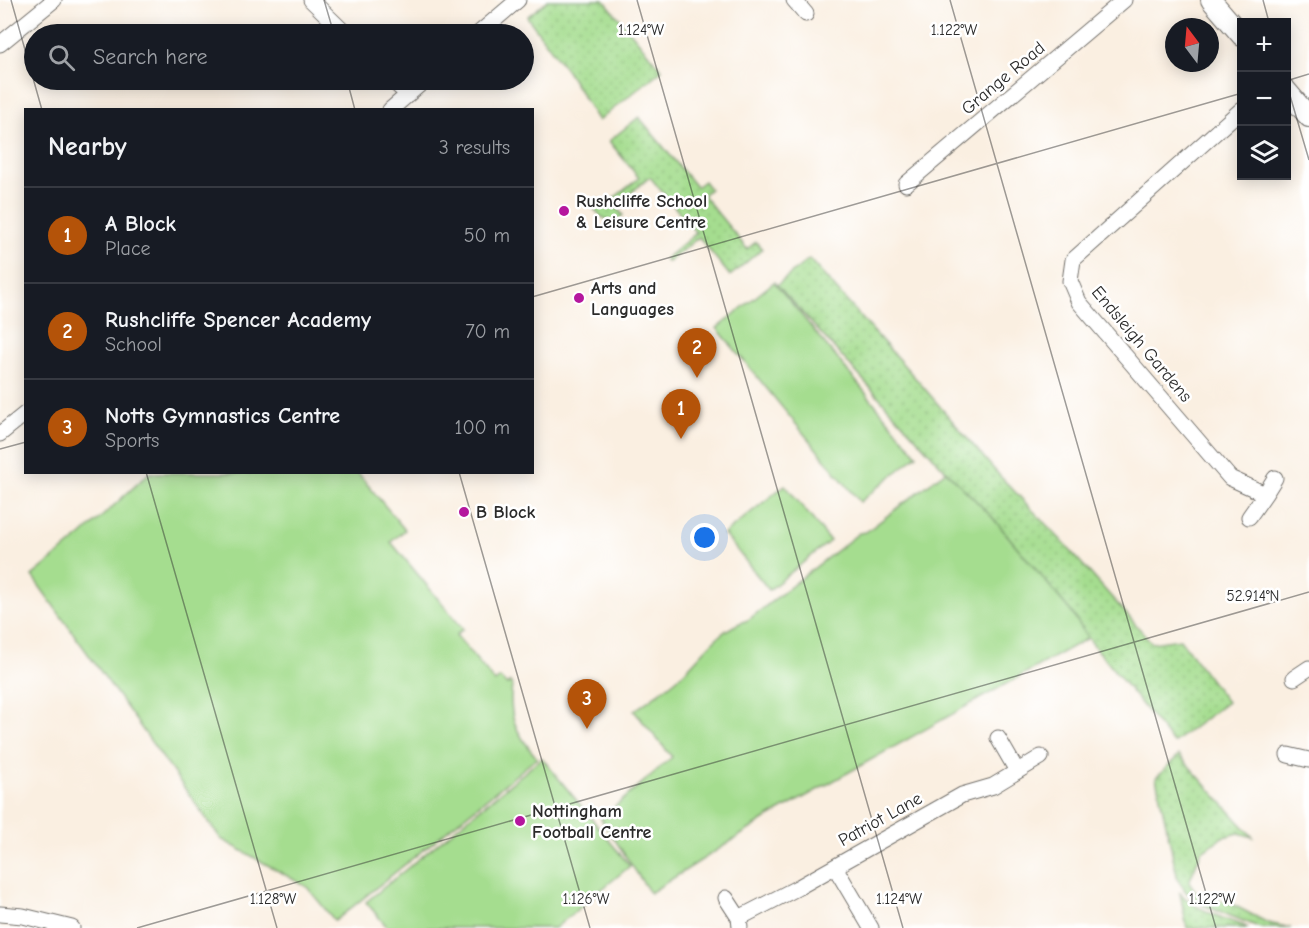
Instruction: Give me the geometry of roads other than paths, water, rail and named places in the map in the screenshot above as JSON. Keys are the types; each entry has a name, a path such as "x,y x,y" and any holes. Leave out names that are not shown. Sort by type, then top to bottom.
{"main road":[{"path":"1211,0 1237,30"},
{"path":"1291,95 1309,117"}],"street":[{"path":"25,24 54,0"},
{"path":"311,0 336,24"},
{"path":"490,24 518,0"},
{"path":"794,0 806,14"},
{"name":"Grange Road","path":"906,184 1124,0"},
{"path":"0,44 24,24"},
{"path":"403,90 408,95"},
{"path":"392,108 414,90"},
{"name":"Endsleigh Gardens","path":"1237,113 1074,260 1070,281 1079,302 1230,478 1265,494"},
{"path":"0,434 24,415"},
{"path":"1249,517 1275,478"},
{"path":"1294,678 1309,668"},
{"path":"998,738 1017,771"},
{"path":"1288,755 1309,760"},
{"name":"Patriot Lane","path":"726,898 740,923 962,795 993,786 1041,757"},
{"path":"836,867 872,928"},
{"path":"0,914 31,918 72,928"}],"place":[{"name":"Rushcliffe School & Leisure Centre","path":"564,211"},
{"name":"Arts and Languages","path":"579,298"},
{"name":"Rushcliffe Spencer Academy","path":"697,378"},
{"name":"A Block","path":"681,439"},
{"name":"B Block","path":"464,512"},
{"name":"Notts Gymnastics Centre","path":"587,729"},
{"name":"Nottingham Football Centre","path":"520,821"}]}
